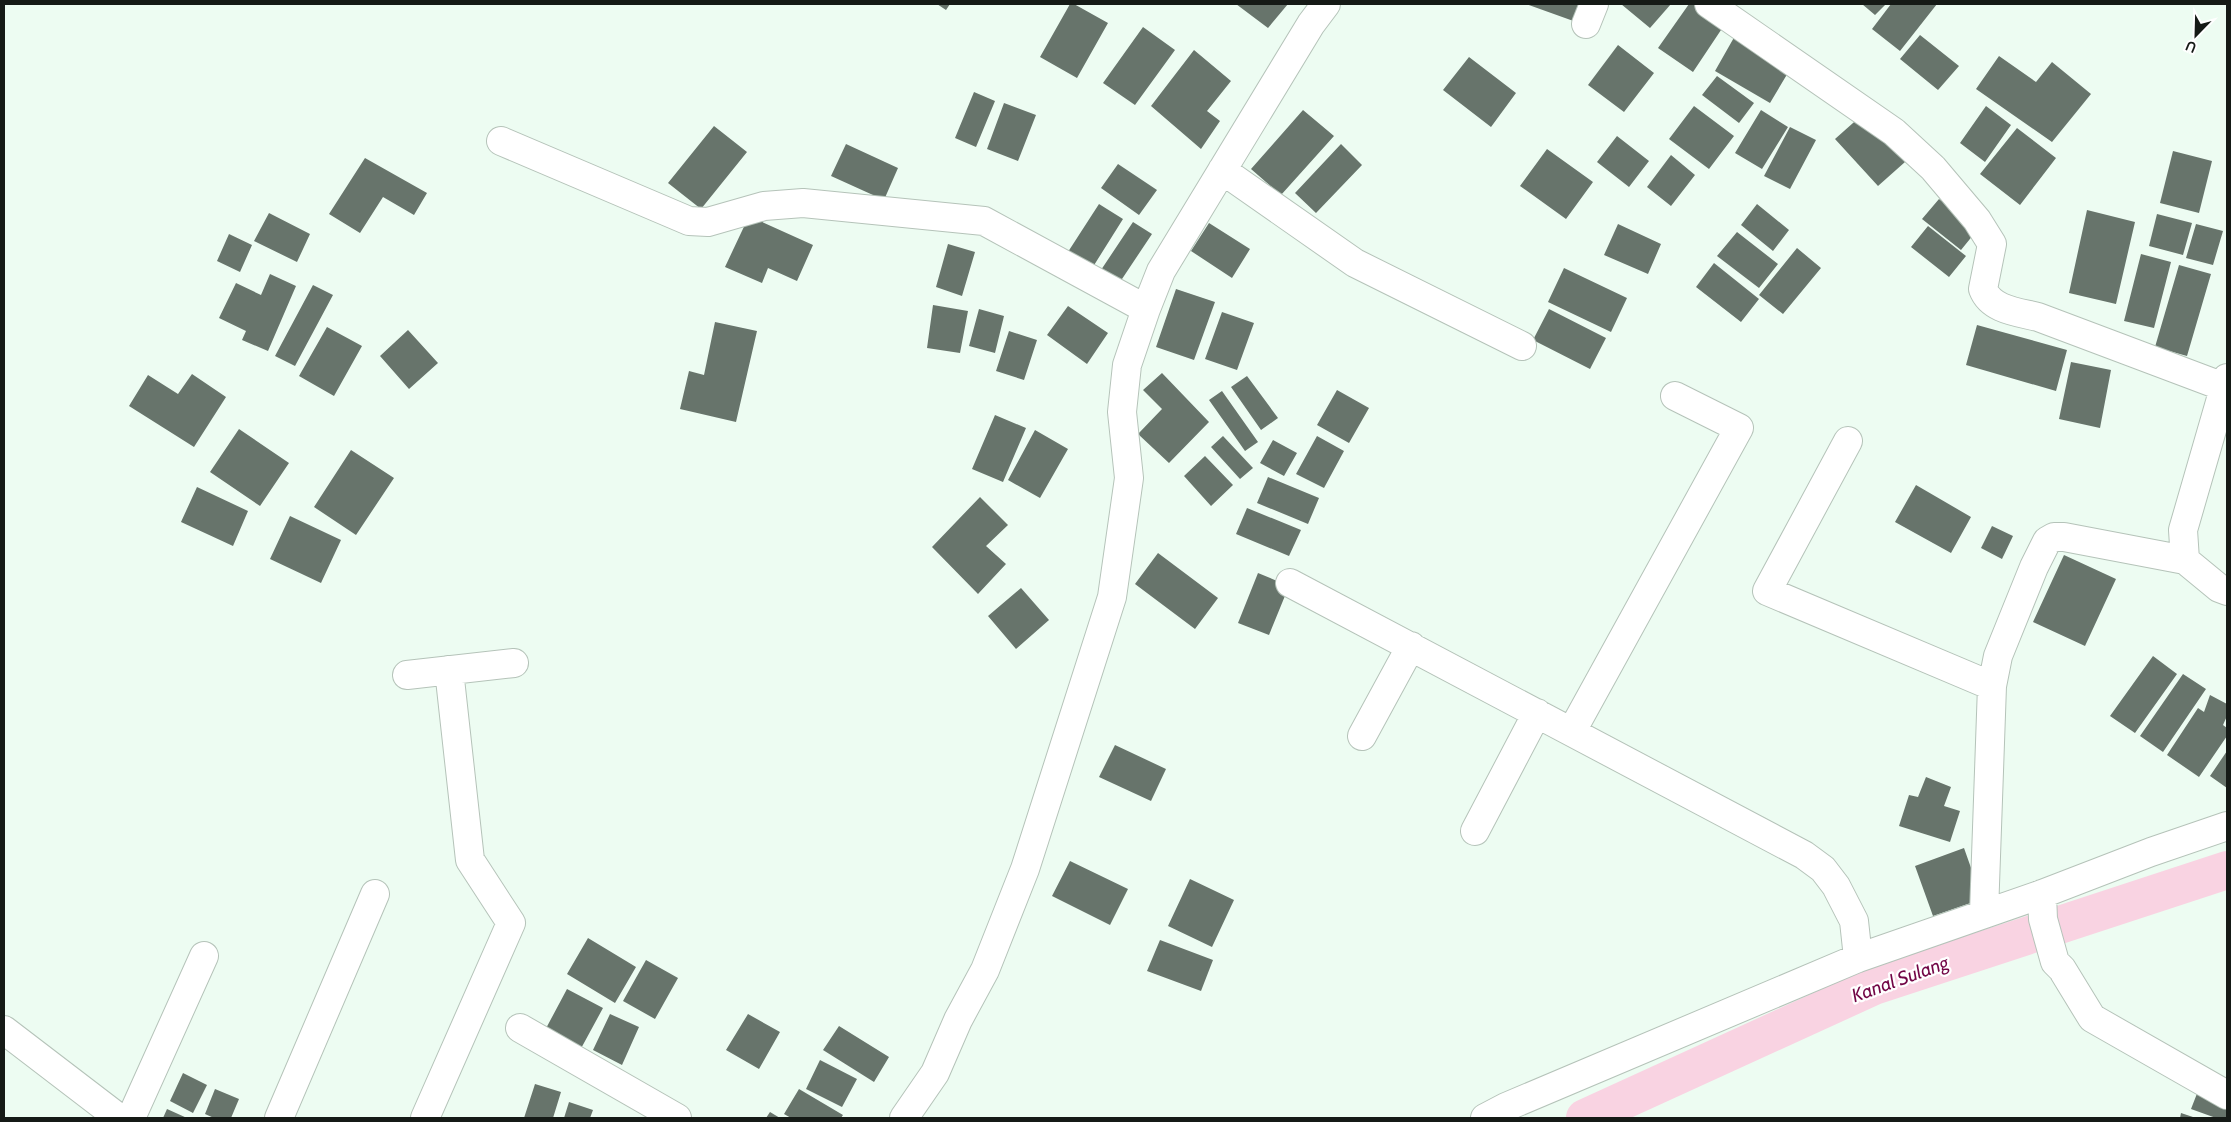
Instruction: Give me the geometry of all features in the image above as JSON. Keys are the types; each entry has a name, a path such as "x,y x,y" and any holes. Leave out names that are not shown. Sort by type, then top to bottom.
{"street":[{"path":"904,1118 935,1073 958,1020 985,970 1025,869 1112,597 1129,478 1122,412 1127,365 1160,271 1311,24 1326,4"},
{"path":"1709,4 1894,132 1933,168 1977,220 1992,244 1982,289 1989,301 2009,310 2038,317 2226,382 2184,530 2185,560"},
{"path":"501,141 689,221 708,222 764,206 803,203 984,221 1146,309"},
{"path":"1222,170 1355,262 1522,346"},
{"path":"1572,731 1739,428 1675,396"},
{"path":"1848,441 1767,591 1992,686"},
{"path":"1984,913 1992,686 1998,656 2018,604 2047,541 2054,537 2185,560 2219,588 2227,591"},
{"path":"1290,583 1804,854 1824,869 1836,886 1854,921 1858,958"},
{"path":"1362,736 1411,646"},
{"path":"407,676 514,662"},
{"path":"425,1118 511,923 470,860 449,670"},
{"path":"1475,831 1537,713"},
{"path":"1485,1118 1858,958 1984,913 2042,907 2151,852 2227,826"},
{"path":"279,1118 375,894"},
{"path":"2042,907 2055,962 2062,969 2092,1018 2227,1095"},
{"path":"131,1118 204,956"},
{"path":"520,1028 677,1118"},
{"path":"4,1030 120,1118"}],"building":[{"path":"937,4 950,4 946,10"},
{"path":"1070,4 1074,4 1108,23 1077,78 1040,57"},
{"path":"1236,4 1288,4 1268,28"},
{"path":"1526,4 1585,4 1579,23"},
{"path":"1621,4 1671,4 1650,28"},
{"path":"1689,4 1695,4 1725,24 1693,72 1658,48"},
{"path":"1862,4 1886,4 1875,15"},
{"path":"1891,4 1937,4 1900,51 1872,29"},
{"path":"1143,27 1175,50 1135,105 1103,83"},
{"path":"1736,34 1792,66 1770,103 1715,71"},
{"path":"1920,35 1959,66 1938,90 1900,59"},
{"path":"1618,45 1654,73 1624,112 1588,85"},
{"path":"1194,50 1231,81 1207,111 1220,121 1201,149 1151,106"},
{"path":"1999,56 2036,82 2052,62 2091,94 2052,142 1976,89"},
{"path":"1469,57 1516,93 1491,127 1443,90"},
{"path":"1717,76 1754,103 1739,123 1702,95"},
{"path":"974,92 995,101 976,147 955,138"},
{"path":"1004,103 1036,115 1018,161 987,149"},
{"path":"1694,106 1734,136 1709,169 1669,139"},
{"path":"1986,106 2011,125 1985,162 1960,143"},
{"path":"1303,110 1334,136 1281,195 1251,169"},
{"path":"1761,110 1788,127 1762,169 1735,153"},
{"path":"1862,115 1905,162 1878,186 1835,139"},
{"path":"714,126 747,152 701,209 668,183"},
{"path":"1790,127 1816,140 1790,189 1764,176"},
{"path":"2017,128 2056,158 2020,205 1980,174"},
{"path":"1617,136 1649,161 1629,187 1597,162"},
{"path":"846,144 898,168 884,200 831,176"},
{"path":"1341,144 1362,165 1316,213 1295,193"},
{"path":"1547,149 1593,182 1566,219 1520,186"},
{"path":"2173,151 2212,161 2199,213 2160,203"},
{"path":"1671,155 1695,175 1671,206 1647,187"},
{"path":"365,158 427,193 414,215 383,197 360,233 329,214"},
{"path":"1118,164 1157,190 1139,215 1101,188"},
{"path":"1939,199 1978,229 1961,250 1922,219"},
{"path":"1099,204 1123,219 1091,270 1066,255"},
{"path":"1757,204 1789,230 1773,251 1741,225"},
{"path":"2087,210 2135,222 2116,304 2069,293"},
{"path":"269,213 310,234 297,262 254,241"},
{"path":"2157,214 2192,223 2183,255 2149,246"},
{"path":"749,216 813,245 797,281 768,268 762,283 725,267"},
{"path":"1133,222 1152,234 1120,282 1101,270"},
{"path":"1209,223 1250,249 1232,278 1191,251"},
{"path":"1618,224 1661,244 1648,274 1604,255"},
{"path":"2196,224 2223,231 2213,265 2186,258"},
{"path":"1928,226 1966,256 1949,277 1911,247"},
{"path":"1737,232 1778,264 1759,288 1717,256"},
{"path":"229,234 252,245 240,272 217,261"},
{"path":"948,244 975,252 962,296 936,287"},
{"path":"1797,248 1821,268 1783,314 1759,295"},
{"path":"2141,254 2171,262 2154,328 2124,321"},
{"path":"1714,263 1759,299 1741,322 1696,287"},
{"path":"2179,265 2211,274 2187,356 2155,347"},
{"path":"1564,268 1627,298 1611,332 1548,302"},
{"path":"270,274 296,286 268,351 242,340 246,331 219,318 236,283 261,295"},
{"path":"313,285 333,295 295,366 275,356"},
{"path":"1176,289 1215,302 1194,360 1156,347"},
{"path":"933,305 968,311 960,353 927,348"},
{"path":"1068,306 1108,333 1087,364 1047,335"},
{"path":"979,309 1004,316 995,353 969,346"},
{"path":"1549,309 1606,338 1590,369 1533,340"},
{"path":"1222,312 1254,323 1237,370 1205,359"},
{"path":"715,322 757,331 736,422 680,409 689,371 704,375"},
{"path":"1977,325 2067,350 2056,391 1966,365"},
{"path":"327,327 362,346 334,396 299,376"},
{"path":"408,330 438,363 409,389 380,356"},
{"path":"1009,331 1037,340 1024,380 996,371"},
{"path":"2071,362 2111,370 2100,428 2059,419"},
{"path":"1162,373 1209,422 1169,463 1138,434 1162,409 1143,390"},
{"path":"192,374 226,397 194,447 129,406 148,375 178,394"},
{"path":"1247,376 1278,418 1261,430 1231,387"},
{"path":"1337,390 1369,408 1349,443 1317,425"},
{"path":"1222,391 1258,442 1245,451 1209,400"},
{"path":"995,415 1026,428 1003,482 972,469"},
{"path":"239,429 289,463 260,506 210,472"},
{"path":"1035,430 1068,449 1040,498 1008,480"},
{"path":"1223,436 1253,468 1240,479 1211,447"},
{"path":"1317,436 1344,451 1324,488 1296,474"},
{"path":"1273,440 1297,453 1284,476 1260,463"},
{"path":"351,450 394,478 356,535 314,507"},
{"path":"1205,456 1233,485 1211,506 1184,476"},
{"path":"1268,477 1319,498 1308,524 1257,503"},
{"path":"1916,485 1971,517 1951,553 1895,522"},
{"path":"197,487 248,511 233,546 181,522"},
{"path":"980,497 1008,525 986,546 1006,564 978,594 932,547"},
{"path":"1247,508 1301,530 1289,556 1236,534"},
{"path":"290,516 341,540 321,583 270,559"},
{"path":"1992,526 2013,536 2002,559 1981,548"},
{"path":"1158,553 1218,598 1195,629 1135,584"},
{"path":"2064,555 2116,579 2085,646 2033,622"},
{"path":"1258,573 1289,586 1269,635 1238,623"},
{"path":"1021,588 1049,620 1016,649 988,616"},
{"path":"2153,656 2177,674 2135,733 2110,716"},
{"path":"2183,674 2206,689 2163,752 2140,736"},
{"path":"2210,695 2227,704 2227,716 2223,725 2227,728 2227,736 2199,777 2167,755 2198,708 2204,712"},
{"path":"1115,745 1166,769 1151,801 1099,777"},
{"path":"2227,751 2227,788 2210,776"},
{"path":"1926,777 1951,787 1944,806 1960,811 1950,842 1899,826 1909,795 1918,797"},
{"path":"1964,848 1982,899 1933,916 1915,866"},
{"path":"1070,861 1128,889 1110,925 1052,896"},
{"path":"1190,879 1234,900 1212,947 1168,926"},
{"path":"588,938 636,967 615,1003 567,974"},
{"path":"1160,940 1213,960 1201,991 1147,971"},
{"path":"646,960 678,978 655,1019 623,1001"},
{"path":"567,989 603,1008 578,1054 543,1034"},
{"path":"610,1014 639,1027 622,1065 593,1050"},
{"path":"748,1014 780,1032 759,1069 726,1050"},
{"path":"839,1026 889,1057 874,1082 823,1050"},
{"path":"820,1060 857,1079 842,1107 806,1089"},
{"path":"183,1073 207,1085 193,1113 170,1101"},
{"path":"535,1084 561,1092 553,1118 524,1118"},
{"path":"215,1089 239,1099 231,1118 214,1118 205,1114"},
{"path":"799,1089 843,1115 841,1118 791,1118 784,1114"},
{"path":"2198,1091 2227,1101 2227,1118 2216,1118 2191,1109"},
{"path":"569,1102 593,1110 590,1118 564,1118"},
{"path":"167,1109 187,1118 163,1118"},
{"path":"770,1112 780,1118 766,1118"},
{"path":"2181,1113 2196,1118 2180,1118"}],"waterway":[{"name":"Kanal Sulang","path":"1585,1118 1874,986 2227,870"}]}
